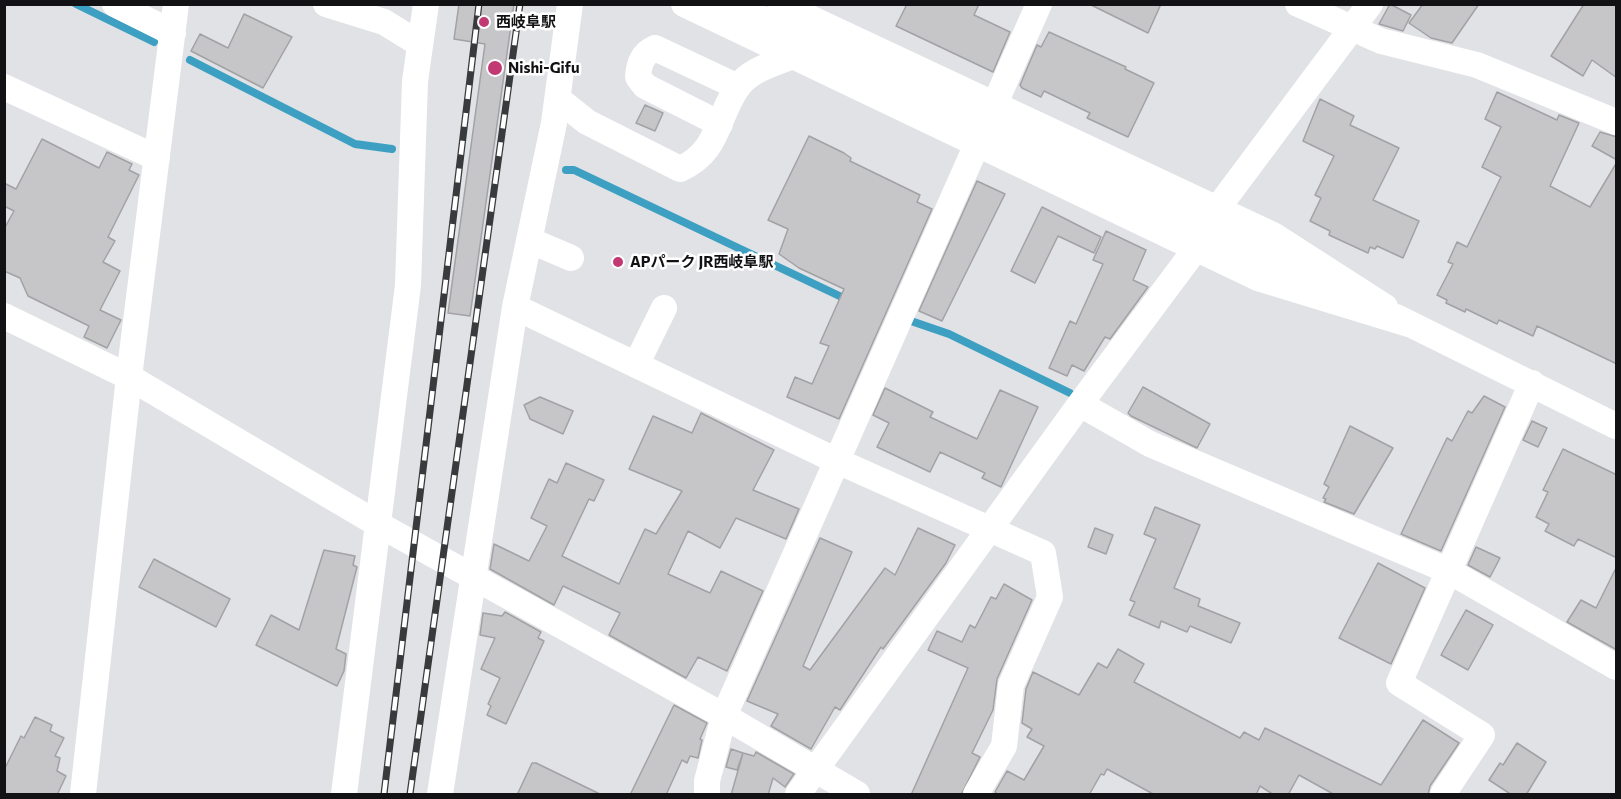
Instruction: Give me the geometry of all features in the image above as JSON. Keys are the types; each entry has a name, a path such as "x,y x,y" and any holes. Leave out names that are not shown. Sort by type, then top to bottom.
{"street":[{"path":"115,4 173,33"},
{"path":"83,795 129,377 176,4"},
{"path":"326,4 384,22 418,43"},
{"path":"344,795 376,523 408,285 418,43 426,4"},
{"path":"440,795 515,308 558,99 570,4"},
{"path":"684,4 1258,278 1412,325"},
{"path":"730,4 1412,325 1617,426"},
{"path":"780,4 1273,235 1412,325"},
{"path":"707,795 707,781 724,716 786,581 835,460 1039,4"},
{"path":"1298,4 1381,41 1477,65 1617,122"},
{"path":"1217,209 1370,4"},
{"path":"720,124 645,87 638,77 638,66 646,52 655,48 738,87"},
{"path":"558,99 587,122 680,169 704,155 738,87 757,70 793,56"},
{"path":"4,87 157,158"},
{"path":"530,240 570,258"},
{"path":"798,795 1080,404 1197,247"},
{"path":"515,308 835,460 1043,552 1050,597 1011,685 1004,746 976,795"},
{"path":"636,365 664,308"},
{"path":"4,316 129,377 376,523 724,716 857,795"},
{"path":"1443,795 1482,735 1399,683 1532,383"},
{"path":"1080,404 1150,444 1449,571 1617,667"}],"building":[{"path":"459,4 514,4 470,316 448,313 485,44 454,39"},
{"path":"907,4 979,4 974,15 1010,32 993,72 896,26"},
{"path":"1089,4 1161,4 1148,33"},
{"path":"1390,4 1411,15 1403,31 1379,24"},
{"path":"1423,4 1479,4 1452,43 1431,38 1409,23"},
{"path":"1584,4 1617,4 1617,78 1592,60 1583,76 1551,56"},
{"path":"244,14 292,37 263,88 191,51 200,34 228,48"},
{"path":"1049,32 1126,67 1125,69 1154,83 1128,137 1087,118 1090,113 1044,91 1041,97 1022,88 1020,85 1037,45 1041,47"},
{"path":"1497,92 1557,120 1559,115 1579,123 1550,186 1590,207 1617,162 1617,364 1537,326 1533,336 1499,320 1497,324 1466,309 1465,312 1446,303 1447,300 1437,295 1453,264 1448,262 1457,242 1467,247 1501,177 1482,167 1501,127 1485,119"},
{"path":"1320,99 1354,116 1350,125 1399,148 1373,200 1419,221 1403,258 1377,246 1375,249 1370,247 1368,253 1329,235 1330,231 1310,221 1321,198 1315,195 1334,156 1303,141"},
{"path":"645,105 663,113 655,131 636,123"},
{"path":"1600,132 1617,137 1617,160 1592,146"},
{"path":"809,136 844,153 851,158 850,161 920,195 917,202 932,209 839,419 787,397 795,377 812,384 829,346 820,343 844,289 799,268 779,254 788,229 768,220"},
{"path":"42,139 99,168 107,152 132,164 129,170 139,175 108,237 115,241 103,262 120,271 100,310 121,320 107,348 84,337 89,326 28,296 20,278 4,271 4,229 14,211 4,206 4,183 16,189"},
{"path":"977,181 1005,194 942,321 919,311"},
{"path":"1042,207 1101,237 1094,253 1058,236 1035,283 1011,271"},
{"path":"1106,231 1146,250 1133,280 1148,287 1110,339 1105,337 1084,371 1072,365 1067,376 1049,368 1070,321 1076,324 1103,264 1093,260"},
{"path":"1143,387 1210,424 1197,448 1128,413"},
{"path":"885,388 933,412 930,417 977,439 1000,390 1038,407 1001,487 982,478 985,473 940,452 930,472 877,447 889,423 873,415"},
{"path":"1484,396 1505,407 1441,551 1401,534 1447,438 1452,441 1468,411 1472,413"},
{"path":"540,397 573,411 563,434 530,419 524,405"},
{"path":"701,413 774,450 753,490 799,509 786,539 736,518 720,548 688,531 668,574 710,593 721,571 763,591 727,671 698,657 686,678 609,635 620,613 563,586 554,605 490,569 494,544 529,561 547,526 531,518 549,479 557,483 566,463 604,480 594,501 589,499 562,556 619,584 645,529 656,534 682,491 629,469 653,416 692,433"},
{"path":"1532,421 1547,428 1538,447 1523,440"},
{"path":"1350,426 1393,448 1354,514 1324,502 1326,499 1323,498 1329,487 1324,484"},
{"path":"1563,449 1617,475 1617,558 1578,539 1574,546 1545,531 1549,524 1536,517 1548,492 1543,490"},
{"path":"1155,507 1200,525 1174,588 1200,599 1198,606 1240,623 1231,643 1190,626 1187,632 1161,621 1159,628 1129,615 1135,602 1130,600 1156,539 1144,534"},
{"path":"918,528 955,545 946,563 883,649 881,647 840,710 835,707 811,749 771,726 778,714 747,701 820,538 852,552 803,666 810,670 885,568 895,575"},
{"path":"1095,528 1113,535 1106,554 1088,547"},
{"path":"1476,547 1500,558 1490,577 1468,565"},
{"path":"324,550 355,556 353,565 357,567 336,649 346,654 344,671 337,686 256,645 271,615 299,630"},
{"path":"154,559 230,599 216,627 139,587"},
{"path":"1378,563 1425,588 1391,664 1339,638"},
{"path":"1617,566 1617,650 1567,622 1581,600 1596,608"},
{"path":"1004,584 1032,600 997,679 993,710 972,753 980,757 961,795 911,795 968,668 928,650 937,631 962,642 970,625 975,628 991,597 996,599"},
{"path":"1466,610 1493,625 1468,670 1441,655"},
{"path":"505,612 541,632 538,638 544,641 506,724 487,715 491,706 488,704 500,678 481,669 495,638 480,635 483,613 502,616"},
{"path":"1118,649 1144,664 1134,682 1240,738 1244,732 1259,740 1265,728 1381,785 1423,720 1459,743 1430,786 1428,795 1335,795 1299,775 1288,795 1274,795 1260,786 1256,795 1155,795 1107,769 1104,775 1101,774 1089,795 999,795 995,792 1007,771 1024,780 1044,746 1027,737 1032,729 1022,723 1026,689 1033,672 1079,695 1098,663 1107,668"},
{"path":"674,705 707,723 700,739 702,740 698,758 690,756 687,763 682,760 666,795 630,795"},
{"path":"35,717 52,725 50,731 64,738 55,756 60,758 57,771 66,776 57,795 4,795 4,770 21,736 24,738"},
{"path":"1517,743 1546,762 1526,795 1512,795 1489,780 1500,763 1503,765"},
{"path":"731,749 743,753 737,770 726,767"},
{"path":"756,752 794,774 785,787 773,778 768,795 731,795 743,753 754,756"},
{"path":"532,763 536,763 602,795 517,795"}],"waterway":[{"path":"76,4 154,42"},
{"path":"190,60 355,144 392,149"},
{"path":"566,170 574,170 850,301"},
{"path":"911,321 949,334 1070,393"}],"railway":[{"path":"384,794 479,4"},
{"path":"410,794 520,4"}],"place":[{"name":"西岐阜駅","path":"484,22"},
{"name":"Nishi-Gifu","path":"495,68"},
{"name":"APパーク JR西岐阜駅","path":"618,262"}]}
